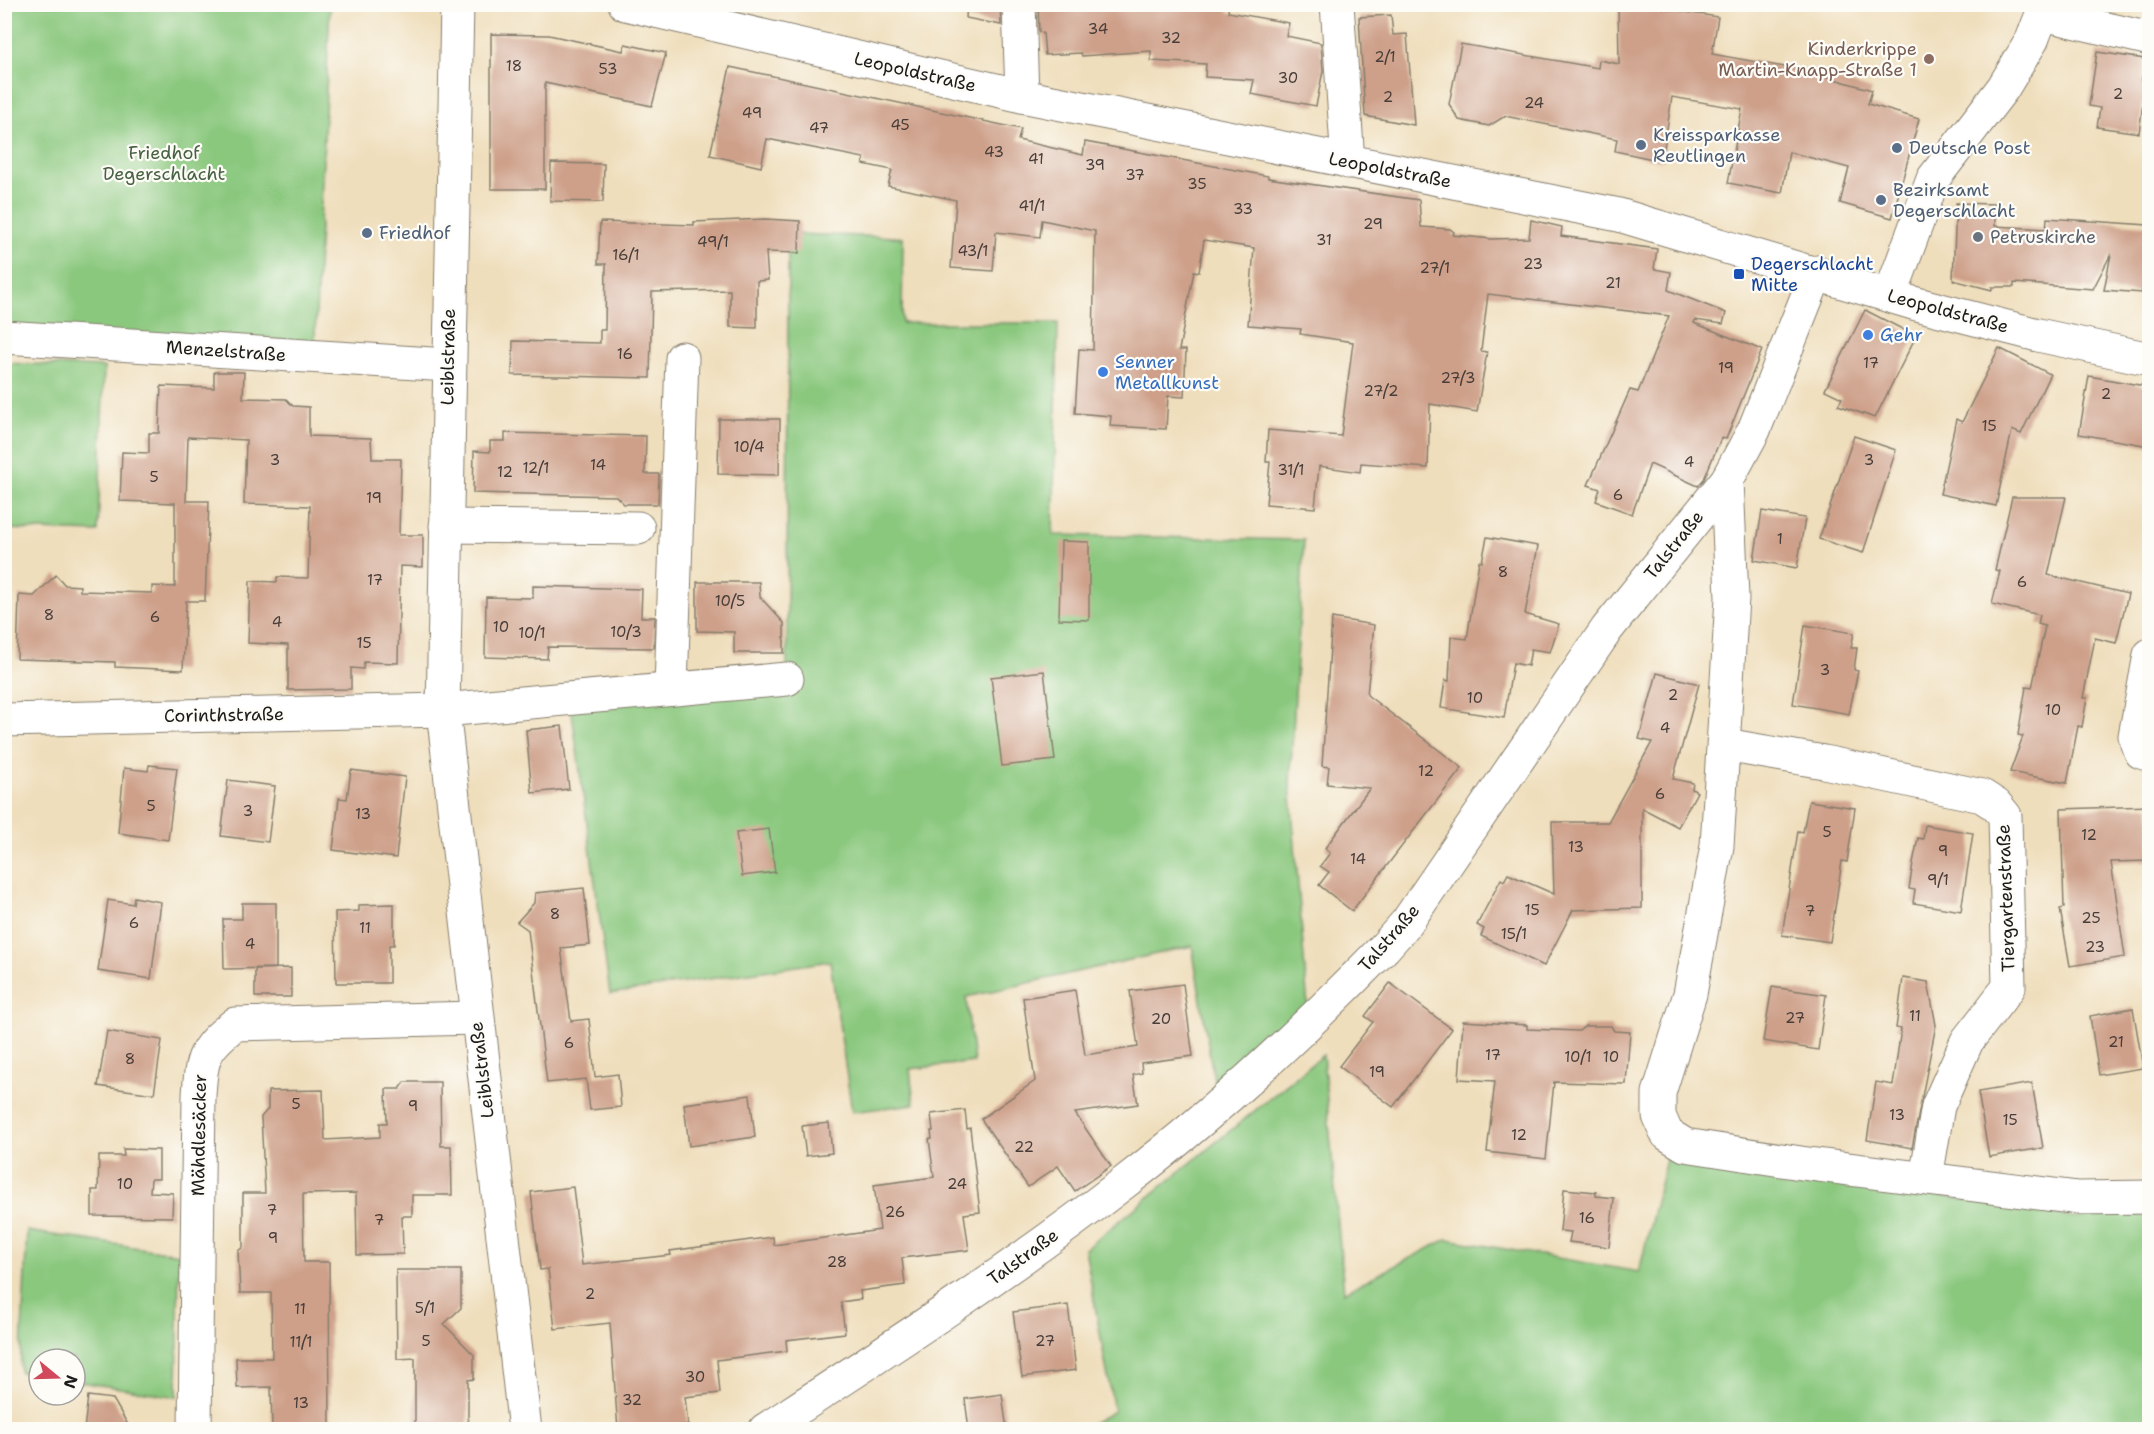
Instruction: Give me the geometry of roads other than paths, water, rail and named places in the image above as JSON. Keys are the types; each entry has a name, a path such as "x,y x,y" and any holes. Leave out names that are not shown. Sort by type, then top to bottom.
{"street":[{"name":"Leiblstraße","path":"457,4 448,365 443,710 476,1018 525,1430"},
{"name":"Leopoldstraße","path":"625,4 1022,96 1620,215 1817,272 1890,296 2038,335 2150,359"},
{"path":"1019,4 1022,96"},
{"path":"1337,4 1348,162"},
{"path":"1890,296 1933,179 2003,88 2032,40 2044,9 2150,39"},
{"name":"Talstraße","path":"765,1430 1005,1270 1123,1184 1218,1105 1362,971 1407,922 1607,629 1727,480 1754,430 1817,272"},
{"name":"Menzelstraße","path":"4,337 448,365"},
{"path":"671,689 682,358"},
{"path":"1727,480 1732,598 1725,745 1717,846 1690,994 1659,1093 1659,1116 1667,1134 1685,1144 1701,1148 2078,1198 2150,1197"},
{"path":"446,526 638,528"},
{"path":"2150,655 2135,736 2141,752 2150,755"},
{"path":"443,710 787,679"},
{"name":"Corinthstraße","path":"4,720 443,710"},
{"name":"Tiergartenstraße","path":"1725,745 1824,762 1982,795 1996,805 2005,816 2009,987 1967,1041 1938,1106 1926,1178"},
{"name":"Mähdlesäcker","path":"195,1430 200,1086 201,1067 212,1041 235,1024 476,1018"}],"place":[{"name":"Kinderkrippe Martin-Knapp-Straße 1","path":"1929,59"},
{"name":"Kreissparkasse Reutlingen","path":"1641,145"},
{"name":"Deutsche Post","path":"1897,148"},
{"name":"Bezirksamt Degerschlacht","path":"1881,200"},
{"name":"Friedhof","path":"367,233"},
{"name":"Petruskirche","path":"1978,237"},
{"name":"Degerschlacht Mitte","path":"1739,274"},
{"name":"Gehr","path":"1868,335"},
{"name":"Senner Metallkunst","path":"1103,372"}],"park label":[{"name":"Friedhof Degerschlacht","path":"164,163"}]}
